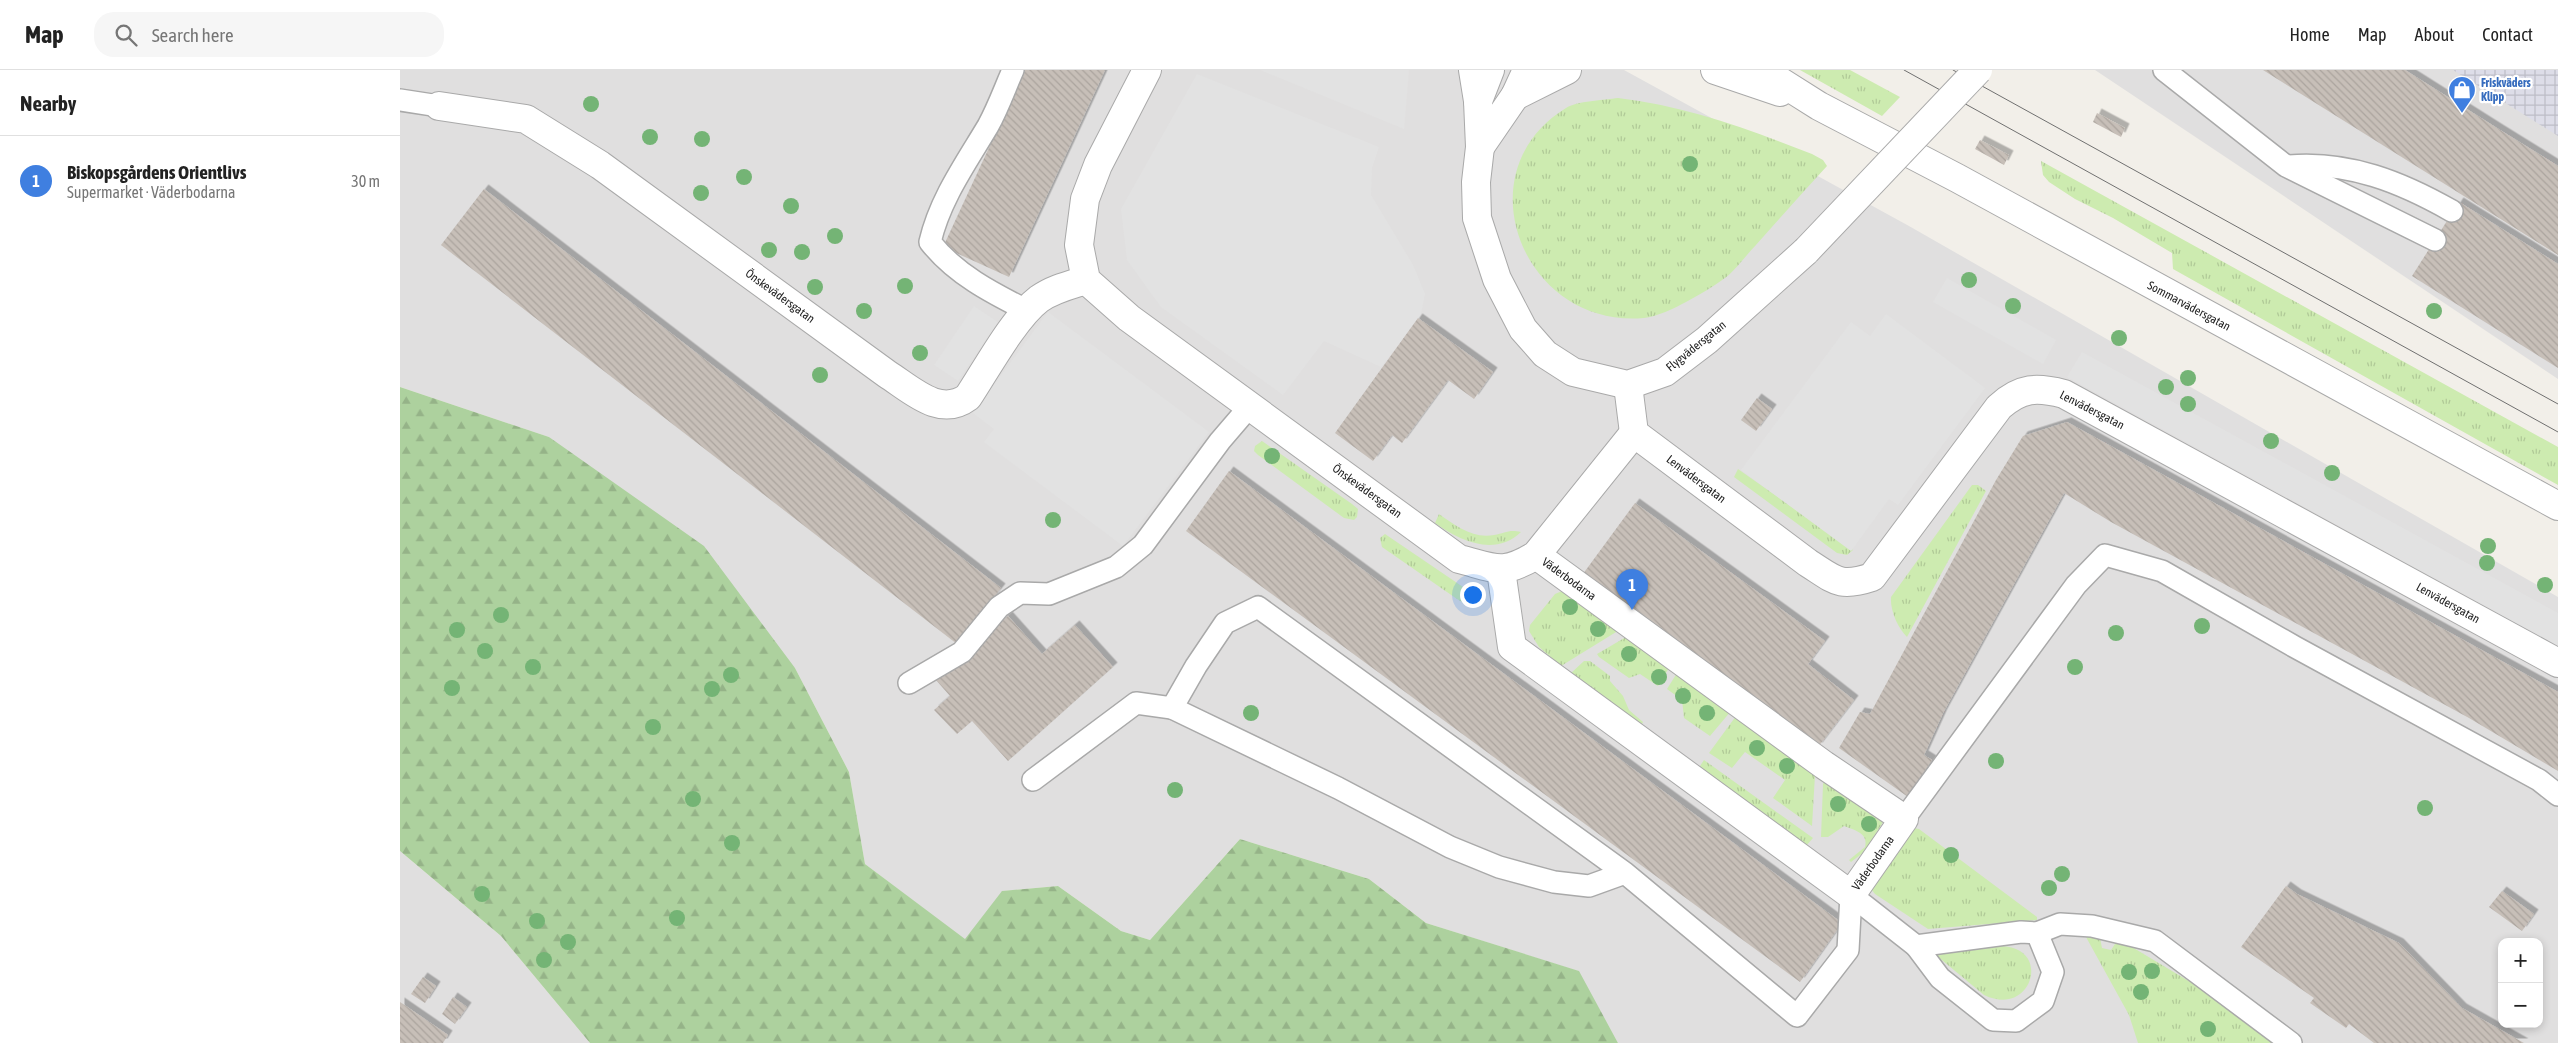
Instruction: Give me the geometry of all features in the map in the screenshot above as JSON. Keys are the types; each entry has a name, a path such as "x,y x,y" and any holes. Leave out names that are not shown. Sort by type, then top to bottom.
{"street":[{"path":"1086,280 1079,245 1085,199 1098,165 1147,70"},
{"path":"1473,70 1478,101 1480,147 1476,182 1477,218 1497,279 1523,329 1545,354 1573,372 1628,385 1634,433 1536,555 1518,566 1501,570"},
{"path":"1478,101 1490,70"},
{"path":"1480,147 1515,96 1527,70"},
{"path":"1515,96 1567,70"},
{"name":"Sommarvädersgatan","path":"1715,70 1819,106"},
{"name":"Sommarvädersgatan","path":"1762,70 1819,106 1957,178 2558,506"},
{"name":"Flygvädersgatan","path":"1628,385 1665,372 1693,351 1806,251 1978,70"},
{"name":"Önskevädersgatan","path":"439,106 526,119 600,165 887,374 927,400 944,407 960,404 968,398 1028,311 1039,300 1063,287 1086,280 1129,318 1459,559 1501,570"},
{"name":"Lenvädersgatan","path":"1634,433 1808,563 1837,582 1853,583 1872,577 1999,407 2021,391 2043,388 2064,394 2558,663"},
{"name":"Väderbodarna","path":"1501,570 1512,647 1850,895 1904,819 1824,765 1536,555"}],"lane":[{"path":"1013,70 988,124 961,169 935,220 930,242 941,256 961,272 1028,311"},
{"path":"2164,70 2286,166 2434,240"},
{"path":"400,100 439,106"},
{"path":"2286,166 2311,164 2357,170 2415,190 2452,211"},
{"path":"909,683 962,652 999,607 1020,593 1049,594 1116,566 1143,545 1220,441 1250,406"},
{"path":"1904,819 2076,585 2105,555 2162,571 2295,647 2539,780 2558,795"},
{"path":"1172,708 1196,666 1225,623 1258,607 1624,873 1796,1016 1848,950 1850,895"},
{"path":"1033,780 1136,702 1172,708 1338,788 1450,847 1498,867 1554,882 1589,886 1624,873"},
{"path":"1850,895 1916,946 1940,978 1993,1020 2016,1021 2043,1001 2053,972 2037,934"},
{"path":"1916,946 2021,932 2037,934 2060,924 2092,926 2155,941 2291,1043"}],"shaded area":[{"path":"400,70 1624,70 1909,226 2558,597 2558,1043 1618,1043 1578,971 1426,923 1369,879 1240,839 1150,940 1121,931 1058,886 1003,891 965,940 865,864 849,772 795,668 549,437 400,387"},
{"path":"1260,70 1409,70 1404,129"},
{"path":"2095,70 2466,70 2558,132 2558,379"},
{"path":"2453,70 2558,70 2558,136"},
{"path":"1197,74 1379,147 1372,168 1371,195 1413,265 1425,294 1420,318 1381,367 1324,341 1283,395 1161,307 1127,260 1121,209"},
{"path":"1947,278 2056,340 2043,364 1933,302"},
{"path":"974,306 998,322 958,381 934,365"},
{"path":"1048,312 1209,432 1123,546 984,442 994,429 973,413"},
{"path":"1886,314 1985,388 1898,505 1889,499 1851,551 1741,470 1851,322 1870,336"},
{"path":"2082,352 2558,613 2558,646 2067,377"},
{"path":"400,851 501,936 590,1043 400,1043"}],"green space":[{"path":"1800,70 1850,70 1900,97 1882,116"},
{"path":"1618,98 1668,107 1740,127 1812,154 1823,160 1827,166 1729,275 1711,288 1682,304 1660,314 1644,318 1602,315 1566,299 1539,273 1521,241 1513,205 1517,169 1534,136 1566,108 1583,102"},
{"path":"2041,161 2558,447 2558,485 2173,269 2172,253 2113,218 2075,199 2049,182 2043,175"},
{"path":"400,387 549,437 704,546 795,668 849,772 865,864 965,939 1002,891 1058,886 1121,931 1150,940 1240,839 1369,879 1426,923 1579,971 1618,1043 590,1043 501,936 400,851"},
{"path":"1262,441 1352,504 1358,509 1357,517 1354,520 1344,518 1258,455 1254,451 1255,446"},
{"path":"1738,469 1853,550 1847,555 1837,553 1734,477"},
{"path":"1972,485 1978,485 1986,491 1907,637 1895,619 1891,597"},
{"path":"1439,514 1465,530 1479,535 1494,535 1510,531 1521,532 1511,540 1500,544 1478,544 1455,536 1435,523"},
{"path":"1385,534 1470,592 1469,599 1464,603 1457,599 1382,547 1380,538"},
{"path":"1562,591 1621,629 1561,666 1539,647 1529,631 1530,625 1555,594"},
{"path":"1626,637 1669,668 1658,686 1640,674 1629,678 1597,654"},
{"path":"1584,661 1590,661 1610,676 1610,681 1623,696 1629,710 1643,722 1642,724 1570,674"},
{"path":"1677,673 1731,711 1710,736 1684,718 1682,700 1667,689"},
{"path":"1736,716 1815,775 1812,826 1773,798 1785,780 1745,752 1732,768 1709,753"},
{"path":"1704,760 1813,838 1806,846 1698,769"},
{"path":"1825,780 1885,819 1864,852 1851,862 1849,860 1865,847 1866,842 1863,835 1844,826 1828,837 1821,837 1823,784"},
{"path":"1909,827 1919,829 2037,917 2037,920 1928,929 1875,894 1871,889"},
{"path":"2086,937 2100,938 2102,948 2111,950 2117,941 2127,944 2192,983 2281,1043 2138,1043 2129,1015"},
{"path":"1969,947 2011,947 2025,955 2030,964 2031,974 2028,984 2022,993 2012,998 1999,1000 1984,995 1937,956 1938,953"}],"building":[{"path":"1025,70 1105,70 1009,277 943,247"},
{"path":"2263,70 2405,70 2558,166 2558,255"},
{"path":"2097,113 2125,128 2121,137 2093,122"},
{"path":"1980,140 2009,155 2004,165 1975,149"},
{"path":"484,189 1001,588 957,644 441,245"},
{"path":"2459,202 2558,264 2558,368 2412,276"},
{"path":"1418,318 1493,372 1474,399 1448,380 1402,443 1392,435 1373,461 1335,433"},
{"path":"1757,398 1772,409 1756,431 1741,420"},
{"path":"2067,422 2558,692 2558,771 2469,718 2111,522 2064,493 1943,713 1924,755 1932,760 1908,797 1839,748 1860,712 1870,714 1996,480 2023,436"},
{"path":"1229,471 1842,923 1800,982 1186,531"},
{"path":"1635,503 1825,641 1808,664 1854,700 1818,747 1580,578"},
{"path":"1008,616 1042,654 1075,625 1113,667 1008,761 972,721 957,734 934,710 950,696 936,680"},
{"path":"2286,886 2297,894 2399,943 2462,1008 2524,1043 2374,1043 2349,1024 2346,1028 2310,1003 2314,998 2241,947"},
{"path":"2502,891 2534,914 2522,931 2489,907"},
{"path":"423,977 436,986 425,1003 411,994"},
{"path":"453,997 467,1007 455,1024 442,1014"},
{"path":"400,1002 448,1035 443,1043 400,1043"}],"tram line":[{"path":"1904,70 2558,432"},
{"path":"1953,70 2558,404"}],"place":[{"name":"Friskväders Klipp","path":"2462,114"},
{"name":"Biskopsgårdens Orientlivs","path":"1632,610"}]}
